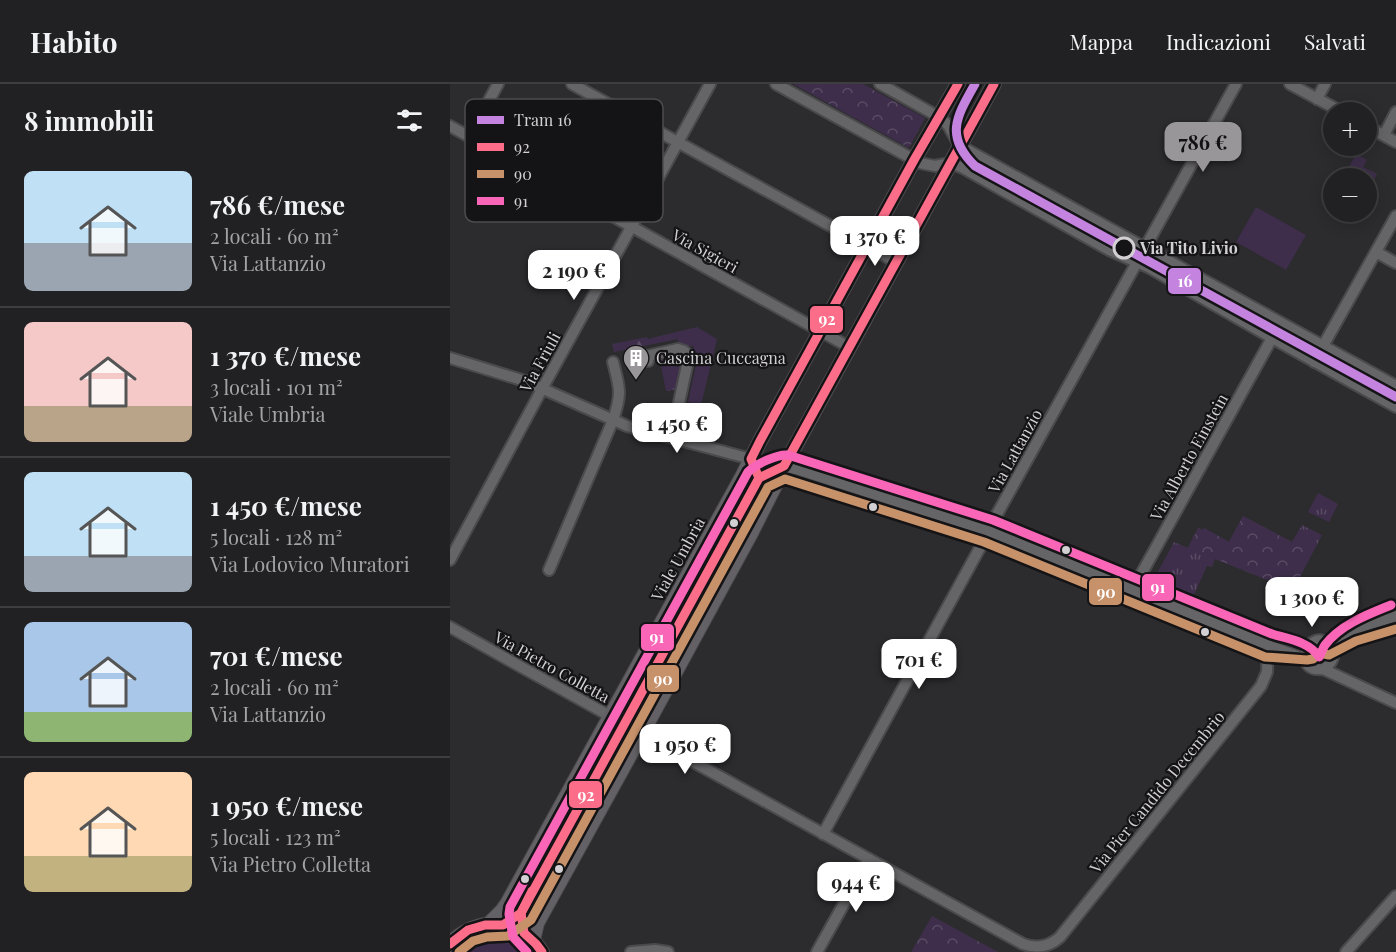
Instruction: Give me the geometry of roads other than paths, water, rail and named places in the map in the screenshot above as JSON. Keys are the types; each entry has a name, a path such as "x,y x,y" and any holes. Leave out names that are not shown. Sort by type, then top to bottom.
{"main road":[{"name":"Viale Umbria","path":"489,924 507,904 914,160 958,84"},
{"path":"533,940 537,923 994,84"},
{"path":"452,940 472,928 489,924 503,925 520,931 533,940 542,952"}],"street":[{"path":"490,99 498,84"},
{"path":"572,84 600,99"},
{"name":"Via Friuli","path":"663,168 710,84"},
{"path":"776,84 914,160 935,166 951,163 963,168 1396,406"},
{"path":"879,84 939,117 948,125 960,146 1396,386"},
{"name":"Via Lattanzio","path":"823,834 1236,84"},
{"path":"1290,84 1323,102"},
{"path":"1317,99 1325,84"},
{"path":"1384,135 1396,112"},
{"name":"Via Sigieri","path":"450,126 465,134"},
{"path":"1377,132 1396,142"},
{"path":"663,133 897,262"},
{"path":"1314,362 1396,216"},
{"name":"Via Sigieri","path":"622,222 821,332"},
{"name":"Via Friuli","path":"450,560 634,222"},
{"path":"1376,252 1396,263"},
{"path":"821,332 849,347"},
{"name":"Via Alberto Einstein","path":"1133,589 1272,338"},
{"path":"648,361 647,356 678,350 690,352 677,412 673,418"},
{"path":"450,358 525,381 635,429 784,466 988,531 1268,645 1306,653"},
{"path":"549,570 619,403 620,394 614,362"},
{"path":"1326,643 1351,630 1396,616"},
{"path":"1323,669 1329,665 1333,656 1348,640 1382,621"},
{"name":"Via Pietro Colletta","path":"450,627 641,735 1023,944 1047,949"},
{"path":"1306,653 1315,642 1326,643 1331,647 1339,667 1365,689"},
{"name":"Via Pier Candido Decembrio","path":"1047,949 1060,937 1261,686 1267,672 1268,645"},
{"path":"1306,653 1309,665 1313,668 1323,669 1396,703"},
{"path":"817,952 869,859"},
{"path":"1346,952 1396,896"},
{"path":"631,952 655,950 668,952"}],"tram line":[{"name":"16","path":"975,84 963,106 957,126 959,145 975,166 1396,397"}],"place":[{"name":"Via Tito Livio","path":"1124,248"},
{"name":"Cascina Cuccagna","path":"636,381"}]}
